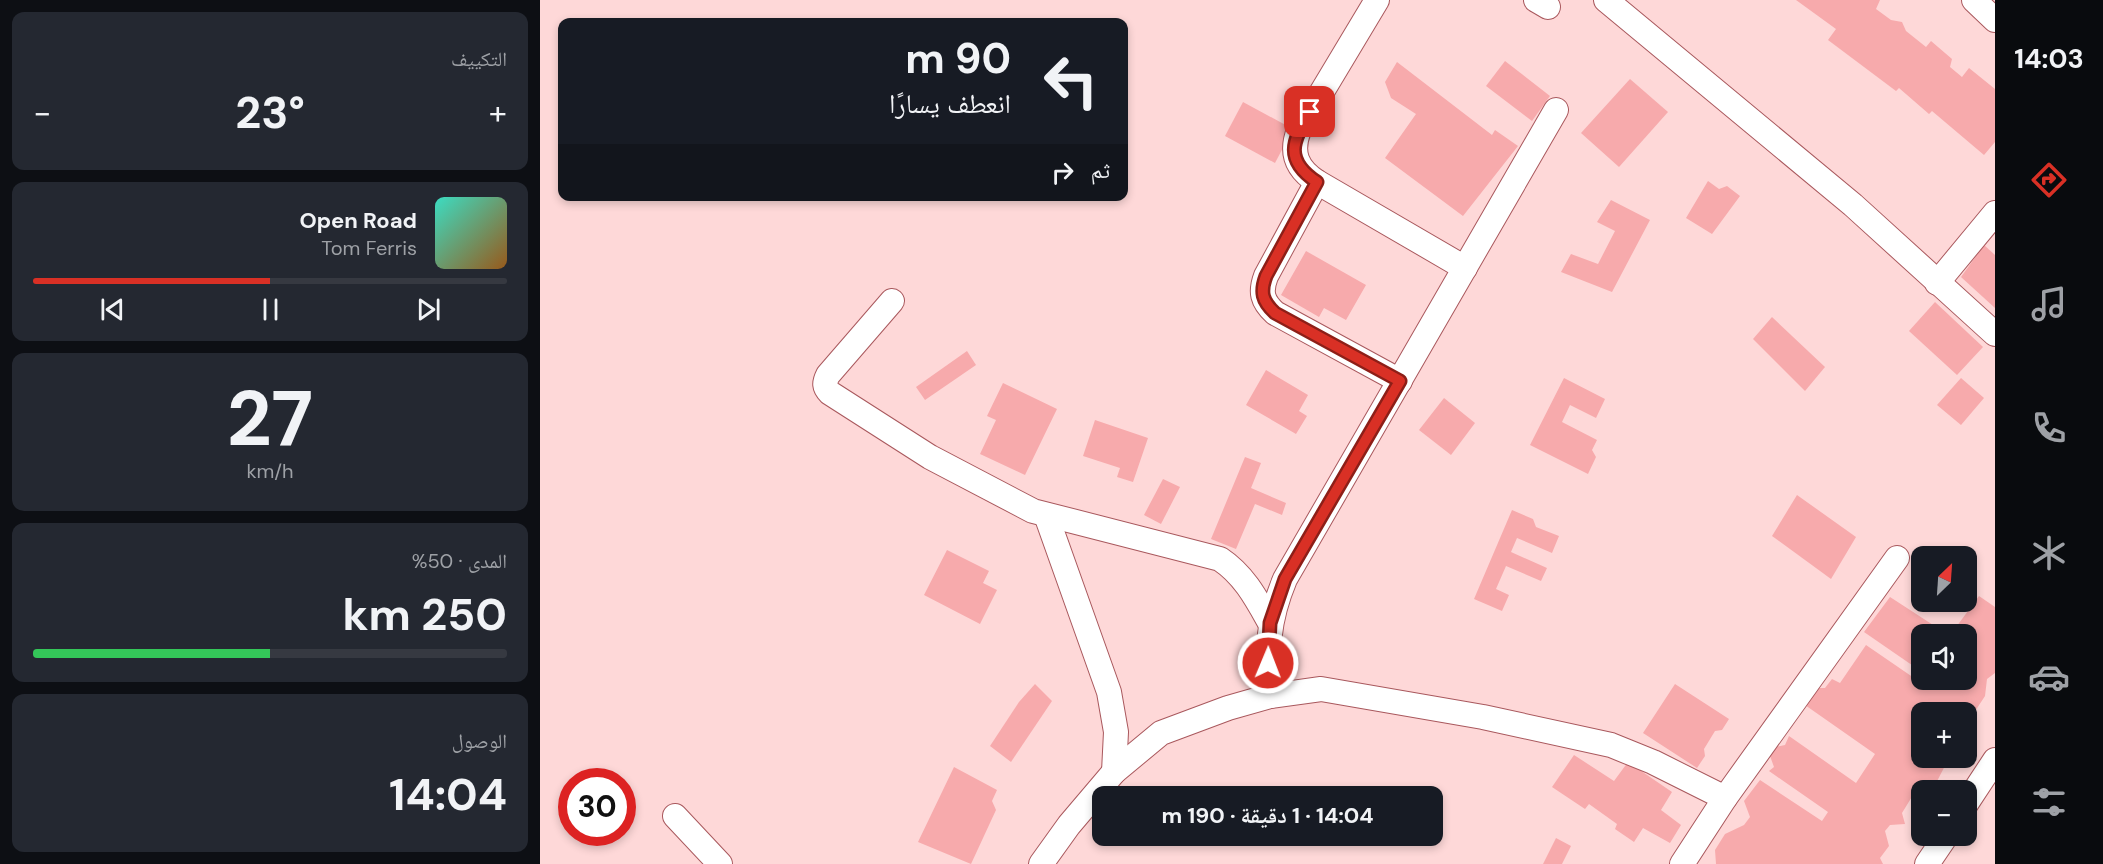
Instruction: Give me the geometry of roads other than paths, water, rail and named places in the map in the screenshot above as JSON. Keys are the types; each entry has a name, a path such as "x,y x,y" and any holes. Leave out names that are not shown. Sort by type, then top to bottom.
{"street":[{"path":"1377,0 1294,142 1294,154 1298,166 1317,182 1465,268"},
{"path":"1606,0 1853,205 1995,334"},
{"path":"1974,0 1995,20"},
{"path":"1270,696 1267,646 1270,623 1285,579 1556,110"},
{"path":"1317,182 1266,276 1262,289 1265,303 1275,313 1400,381"},
{"path":"1937,283 1995,213"},
{"path":"892,301 828,375 825,388 890,433 1021,506 1046,515 1220,559 1235,569 1247,583 1270,623"},
{"path":"1046,515 1109,692 1116,732 1114,772"},
{"path":"1682,864 1725,798 1897,558"},
{"path":"1041,864 1069,825 1114,772 1161,733 1228,708 1270,696 1321,689 1526,726 1611,745 1653,762 1725,798"},
{"path":"1977,787 1995,760"},
{"path":"675,816 720,864"},
{"path":"1927,864 1939,846"}]}
